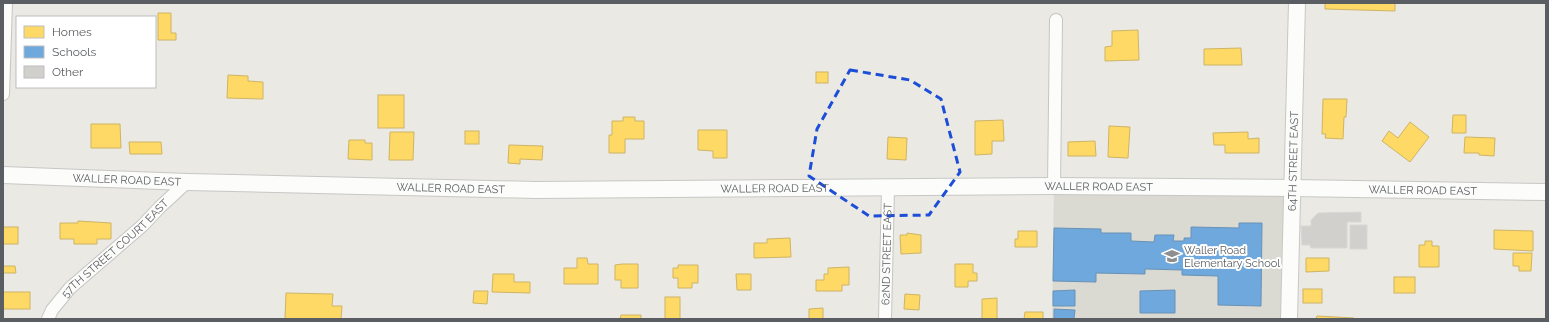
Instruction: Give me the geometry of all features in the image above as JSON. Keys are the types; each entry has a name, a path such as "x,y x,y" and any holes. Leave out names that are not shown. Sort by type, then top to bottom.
{"street":[{"path":"3,94 6,3"},
{"name":"64TH STREET EAST","path":"1289,319 1297,3"},
{"path":"1054,186 1056,20"},
{"name":"WALLER ROAD EAST","path":"3,175 187,182 536,190 1054,186 1546,192"},
{"name":"57TH STREET COURT EAST","path":"48,319 52,310 70,288 142,226 160,206 187,182"},
{"name":"62ND STREET EAST","path":"885,319 888,188"}],"highlighted area":[{"path":"850,70 910,80 941,99 960,172 929,215 869,216 809,176 817,129"}],"shaded area":[{"name":"Waller Road Elementary School","path":"1054,186 1293,188 1289,319 1052,319"}],"building: Homes":[{"path":"1325,3 1395,3 1395,11 1325,9"},
{"path":"158,13 171,13 171,33 176,33 176,40 158,40"},
{"path":"1138,30 1139,60 1105,61 1105,47 1112,46 1112,31"},
{"path":"1241,48 1242,65 1204,65 1204,49"},
{"path":"816,72 828,72 828,83 816,83"},
{"path":"228,75 248,76 248,81 263,82 263,99 227,98"},
{"path":"378,95 404,95 404,128 378,128"},
{"path":"1323,99 1347,99 1343,139 1325,138 1326,134 1322,134"},
{"path":"1453,115 1466,115 1466,133 1452,133"},
{"path":"623,117 635,117 635,121 644,121 644,139 625,139 625,153 609,153 609,135 612,135 612,121 623,121"},
{"path":"1003,120 1004,141 992,141 992,154 975,155 975,121"},
{"path":"1410,122 1429,137 1410,162 1382,141 1389,131 1398,138"},
{"path":"91,124 120,124 121,148 91,148"},
{"path":"1109,126 1130,127 1128,158 1108,157"},
{"path":"698,130 727,130 727,158 713,158 713,151 698,150"},
{"path":"465,131 479,131 479,144 465,144"},
{"path":"390,132 414,132 413,160 389,160"},
{"path":"1248,132 1248,139 1259,138 1259,153 1225,153 1225,145 1214,145 1213,133"},
{"path":"888,137 907,138 906,160 887,159"},
{"path":"1465,137 1495,138 1494,156 1479,155 1479,153 1464,153"},
{"path":"349,140 365,140 365,143 372,143 372,160 348,159"},
{"path":"1095,141 1096,156 1068,156 1068,142"},
{"path":"129,142 161,142 162,154 130,154"},
{"path":"509,145 543,146 542,160 520,159 520,164 508,163"},
{"path":"78,221 111,223 111,239 97,239 97,244 74,244 74,239 60,239 60,223 78,223"},
{"path":"3,227 18,227 18,244 3,244"},
{"path":"1494,230 1533,231 1533,251 1494,249"},
{"path":"1018,231 1037,231 1037,247 1015,247 1015,239 1018,239"},
{"path":"907,233 921,235 921,253 901,254 900,235 907,235"},
{"path":"790,238 791,257 754,258 754,243 767,243 767,239"},
{"path":"1425,241 1432,241 1432,246 1439,246 1439,267 1419,267 1419,245 1425,245"},
{"path":"1513,253 1532,253 1531,271 1519,271 1519,266 1513,266"},
{"path":"577,258 587,258 588,264 598,264 598,284 564,284 564,268 577,268"},
{"path":"1306,258 1329,258 1329,271 1306,272"},
{"path":"638,264 638,288 621,288 621,280 615,280 615,265"},
{"path":"955,264 973,264 973,273 977,273 977,281 968,281 968,287 955,287"},
{"path":"678,265 698,265 698,283 692,283 692,288 678,288 678,278 673,278 673,268 678,268"},
{"path":"3,266 15,266 16,273 3,273"},
{"path":"849,267 849,285 842,285 842,291 816,291 816,280 824,280 824,274 828,274 828,268"},
{"path":"493,274 514,274 514,282 530,282 530,293 492,292"},
{"path":"736,274 751,274 751,290 737,290"},
{"path":"1394,277 1415,277 1415,293 1394,293"},
{"path":"1303,289 1322,289 1322,303 1303,303"},
{"path":"474,291 488,291 487,304 473,303"},
{"path":"3,292 30,292 30,309 3,309"},
{"path":"286,293 333,294 332,306 342,306 341,319 285,319"},
{"path":"905,294 920,295 919,310 904,309"},
{"path":"665,297 680,297 680,319 665,319"},
{"path":"997,298 997,319 982,319 982,299"},
{"path":"823,308 823,319 809,319 809,309"},
{"path":"1025,312 1043,312 1043,319 1024,319"},
{"path":"621,315 641,315 641,319 620,319"},
{"path":"1317,316 1354,318 1354,319 1316,319"}],"building: Schools":[{"path":"1239,223 1262,223 1261,306 1218,305 1218,276 1182,275 1182,270 1145,269 1145,274 1096,273 1096,282 1053,281 1054,228 1101,229 1101,233 1131,233 1131,241 1154,242 1155,235 1174,235 1173,241 1184,241 1184,238 1191,238 1191,227 1239,228"},
{"path":"1075,290 1075,306 1053,306 1053,291"},
{"path":"1175,290 1175,313 1140,313 1140,291"},
{"path":"1054,309 1075,310 1074,319 1054,319"}],"building: Other":[{"path":"1361,212 1361,222 1347,222 1347,248 1311,248 1310,245 1302,245 1301,226 1311,226 1311,220 1318,213"},
{"path":"1350,225 1367,225 1367,249 1350,249"}],"place":[{"name":"Waller Road Elementary School","path":"1172,256"}]}
